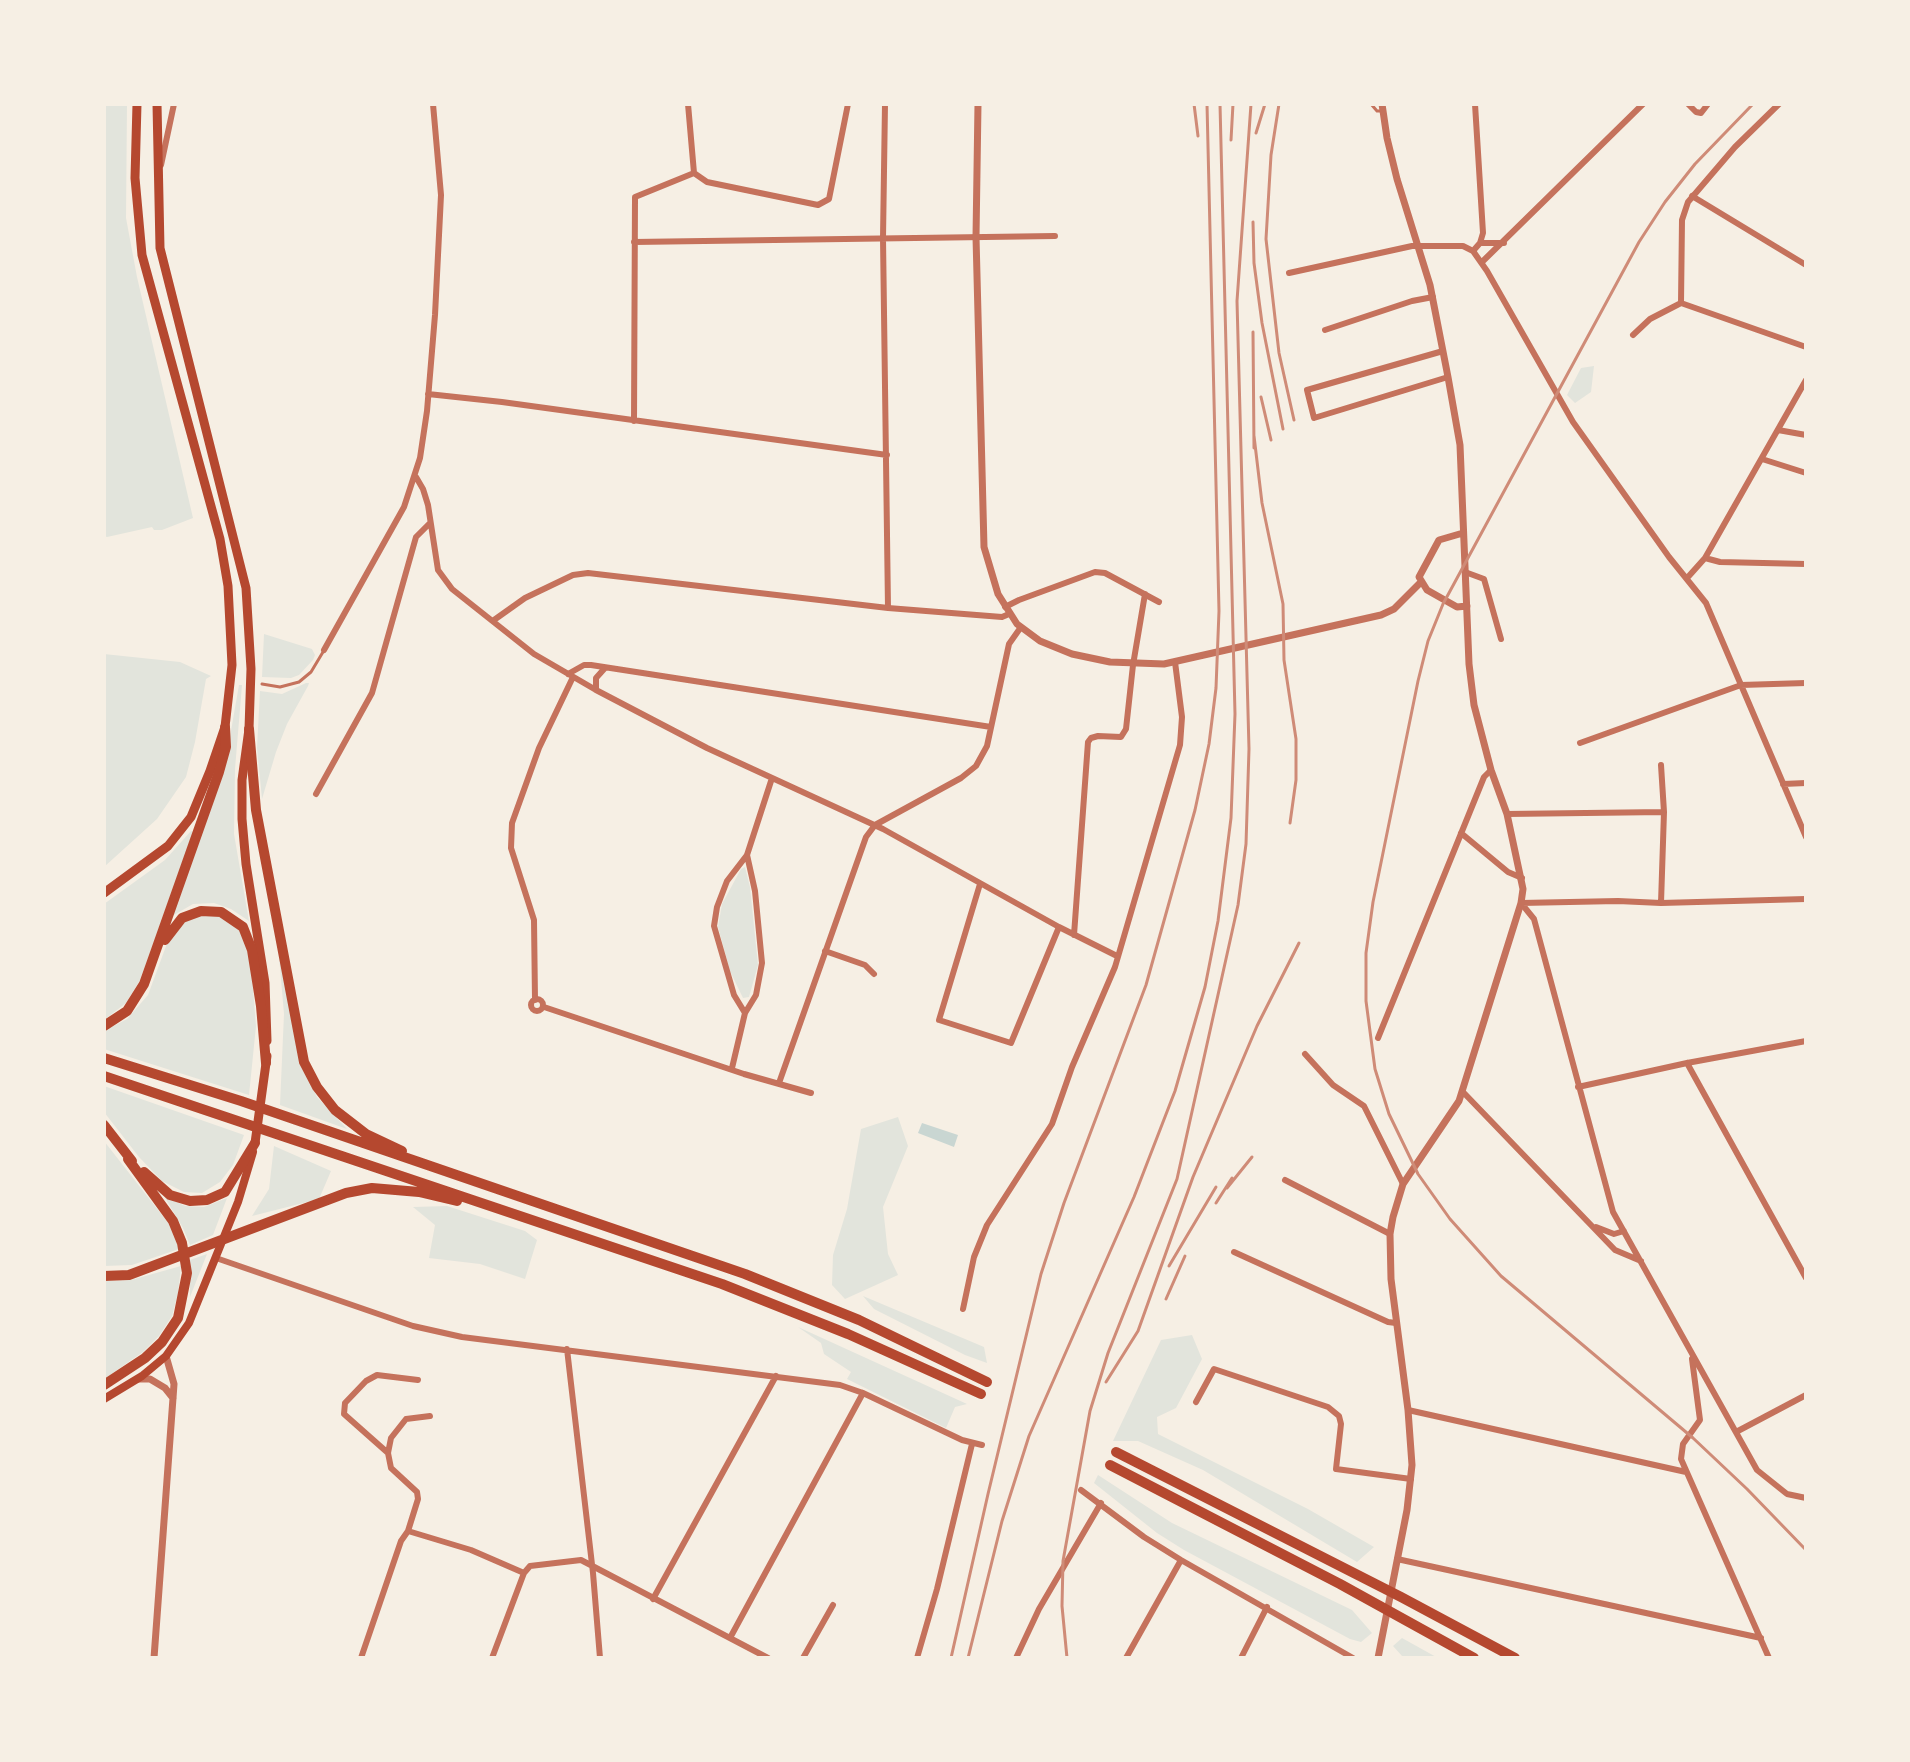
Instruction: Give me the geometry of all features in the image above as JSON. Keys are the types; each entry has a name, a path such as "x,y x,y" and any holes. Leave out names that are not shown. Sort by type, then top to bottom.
{"highway":[{"path":"104,1026 120,1017 135,1001 153,960 219,772 226,747 225,727"},
{"path":"249,729 256,810 289,988 308,1070 328,1103 357,1128 459,1176"},
{"path":"153,960 176,923 187,915 215,911 236,921 248,937 252,950 266,1063"},
{"path":"104,1058 241,1101 801,1295 987,1382"},
{"path":"104,1076 276,1131 778,1304 981,1394"},
{"path":"104,1125 173,1221 182,1243 187,1273 178,1318 162,1342 145,1358 104,1385"},
{"path":"128,1159 170,1195 190,1201 207,1200 225,1192 255,1143"},
{"path":"104,1276 129,1275 346,1193 372,1188 419,1192 507,1212"},
{"path":"1116,1452 1515,1658"},
{"path":"1110,1465 1340,1584 1474,1658"}],"main road":[{"path":"104,893 149,862 180,833 199,801 225,727 232,665 228,586 220,539 142,255 135,178 137,104"},
{"path":"104,1399 166,1356 189,1323 238,1202 255,1143 268,1024 242,819 251,669 246,588 160,248 157,104"}],"street":[{"path":"158,176 174,104"},
{"path":"324,650 404,507 416,477 428,394 441,195 433,104"},
{"path":"688,104 694,173"},
{"path":"694,173 707,182 818,205 829,199 848,104"},
{"path":"885,104 883,238 888,608"},
{"path":"978,104 976,237 984,547 998,594 1021,627 1056,649 1110,662 1133,665 1175,662 1373,617 1394,609 1420,583"},
{"path":"1473,251 1483,233 1475,104"},
{"path":"1482,262 1643,104"},
{"path":"1688,104 1701,113 1708,104"},
{"path":"1681,303 1682,220 1692,196 1746,134 1779,104"},
{"path":"1378,1658 1411,1479 1408,1410 1390,1269 1390,1234 1403,1184 1450,1119 1463,1092 1521,903 1522,878 1507,814 1491,770 1474,705 1469,664 1460,445 1448,377 1433,297 1397,179 1382,108"},
{"path":"634,421 635,197 694,173"},
{"path":"1692,196 1806,265"},
{"path":"634,242 1055,236"},
{"path":"1480,243 1504,243"},
{"path":"1289,273 1419,246 1463,246 1473,251 1562,404 1623,495 1706,603 1806,837"},
{"path":"1325,330 1433,297"},
{"path":"1633,335 1650,319 1681,303 1806,347"},
{"path":"1443,351 1307,390 1314,418 1448,377"},
{"path":"1688,577 1705,558 1806,380"},
{"path":"428,394 887,455"},
{"path":"1778,430 1806,435"},
{"path":"1762,459 1806,473"},
{"path":"416,477 423,489 438,570 452,589 494,620 523,647 570,676 707,748 875,825 1117,956"},
{"path":"316,794 372,693 416,537 430,523"},
{"path":"1463,533 1447,537 1434,545 1420,571 1420,583 1457,607 1467,606"},
{"path":"1705,558 1720,562 1806,564"},
{"path":"494,620 525,598 573,575 588,573 888,608 1002,617 1019,600 1095,572 1105,573 1159,602"},
{"path":"1465,572 1484,579 1501,639"},
{"path":"1074,935 1088,742 1098,736 1116,738 1125,733 1145,594"},
{"path":"779,1083 866,837 875,825 961,778 976,766 987,746 1009,644 1021,627"},
{"path":"963,1309 974,1257 987,1225 1052,1124 1072,1067 1115,967 1180,745 1182,717 1175,662"},
{"path":"811,1093 544,1007 540,1000 535,1000 534,920 511,848 512,823 539,748 570,676 584,665 991,727"},
{"path":"596,690 596,678 605,668"},
{"path":"1580,743 1741,685 1806,683"},
{"path":"1661,765 1664,812 1661,903"},
{"path":"1378,1038 1484,777 1491,770"},
{"path":"745,1013 734,995 714,926 727,881 747,855 772,778"},
{"path":"1783,784 1806,783"},
{"path":"1507,814 1664,812"},
{"path":"1461,833 1508,872 1522,878"},
{"path":"732,1068 745,1013 756,995 762,963 755,891 747,855"},
{"path":"980,884 939,1020 1011,1043 1059,927"},
{"path":"1521,903 1806,899"},
{"path":"1521,903 1534,919 1613,1212 1757,1470 1787,1494 1806,1498"},
{"path":"825,951 865,965 874,974"},
{"path":"1578,1087 1806,1041"},
{"path":"1305,1054 1333,1085 1364,1106 1403,1184"},
{"path":"1687,1063 1806,1278"},
{"path":"1463,1092 1615,1250 1641,1261"},
{"path":"1285,1180 1390,1234"},
{"path":"1593,1225 1614,1234 1624,1231"},
{"path":"1234,1252 1396,1323"},
{"path":"216,1258 413,1326 462,1337 840,1385 972,1444 982,1445"},
{"path":"567,1349 600,1658"},
{"path":"154,1658 174,1384 166,1356"},
{"path":"1692,1356 1700,1416 1698,1425 1682,1449 1686,1472 1769,1658"},
{"path":"1196,1402 1214,1369 1328,1407 1339,1416 1341,1424 1336,1469 1411,1479"},
{"path":"388,1453 344,1414 345,1403 366,1381 377,1375 418,1380"},
{"path":"653,1599 776,1376"},
{"path":"137,1379 150,1379 165,1388 173,1398"},
{"path":"730,1638 863,1393"},
{"path":"1736,1432 1806,1395"},
{"path":"1408,1410 1686,1472"},
{"path":"361,1658 418,1499 417,1492 391,1468 388,1453 391,1438 406,1419 430,1416"},
{"path":"917,1658 972,1444"},
{"path":"1081,1490 1181,1560 1353,1658"},
{"path":"1016,1658 1031,1625 1101,1503"},
{"path":"408,1531 471,1550 524,1573"},
{"path":"1397,1559 1761,1638"},
{"path":"492,1658 524,1573 530,1566 581,1560 768,1658"},
{"path":"1126,1658 1181,1560"},
{"path":"803,1658 833,1605"},
{"path":"1241,1658 1267,1607"}],"lane":[{"path":"1371,104 1377,111 1382,108"},
{"path":"262,684 280,687 299,682 311,672 324,650"}],"shaded area":[{"path":"104,104 127,104 126,218 193,518 162,530 152,527 107,537 104,536"},
{"path":"1594,366 1591,392 1575,403 1567,395 1581,368"},
{"path":"264,634 312,649 315,655 313,660 299,675 291,678 262,677"},
{"path":"104,654 180,662 211,676 206,679 186,777 157,819 104,867"},
{"path":"309,683 308,686 276,752 262,799 257,748 260,691 282,694"},
{"path":"239,685 242,685 235,769 234,834 249,921 231,909 214,903 193,904 174,915 172,913 225,765"},
{"path":"191,831 140,980 126,1003 104,1020 104,904 165,860"},
{"path":"745,867 758,965 749,997 743,998 730,971 718,927 722,904"},
{"path":"217,915 237,926 245,940 251,963 256,1026 249,1095 104,1049 104,1031 127,1019 148,995 169,938 181,924 195,916"},
{"path":"279,956 309,1081 317,1097 347,1129 280,1105 284,1014"},
{"path":"104,1086 244,1135 233,1165 220,1182 202,1193 184,1192 162,1181 104,1112"},
{"path":"898,1117 908,1146 883,1207 888,1254 898,1275 845,1299 832,1285 833,1255 847,1209 861,1129"},
{"path":"922,1123 958,1135 954,1147 918,1133"},
{"path":"104,1141 169,1224 179,1249 132,1265 104,1266"},
{"path":"274,1146 331,1171 319,1199 252,1216 269,1189"},
{"path":"164,1196 185,1206 204,1207 227,1198 213,1235 190,1245"},
{"path":"447,1206 525,1231 537,1240 525,1279 480,1264 429,1258 435,1225 413,1207"},
{"path":"207,1254 190,1297 190,1260"},
{"path":"181,1266 172,1316 159,1336 143,1352 104,1379 104,1281 131,1280"},
{"path":"863,1296 984,1347 987,1363 874,1309"},
{"path":"798,1327 967,1404 955,1407 946,1428 847,1379 851,1372 824,1354 821,1343"},
{"path":"1192,1335 1202,1359 1176,1408 1157,1417 1158,1434 1308,1509 1374,1547 1357,1562 1203,1470 1138,1441 1113,1441 1161,1340"},
{"path":"1098,1475 1172,1523 1352,1610 1372,1633 1361,1642 1350,1639 1184,1550 1157,1533 1094,1483"},
{"path":"1402,1638 1438,1658 1402,1656 1393,1646"}],"railway":[{"path":"1194,104 1198,136"},
{"path":"951,1658 1041,1274 1064,1203 1146,985 1195,810 1209,744 1216,688 1219,611 1207,104"},
{"path":"968,1658 1002,1521 1029,1436 1134,1197 1175,1091 1205,987 1218,921 1231,818 1235,714 1220,104"},
{"path":"1231,140 1233,104"},
{"path":"1067,1658 1062,1606 1063,1561 1090,1411 1108,1353 1177,1179 1238,905 1246,844 1249,749 1237,301 1251,104"},
{"path":"1256,133 1265,104"},
{"path":"1279,104 1271,155 1266,239 1279,353 1294,420"},
{"path":"1753,104 1695,164 1639,242 1443,604 1428,641 1418,681 1373,902 1366,953 1366,1001 1375,1069 1389,1114 1418,1174 1450,1219 1501,1276 1693,1438 1806,1550"},
{"path":"1253,222 1254,263 1262,323 1283,429"},
{"path":"1253,332 1254,448"},
{"path":"1261,397 1271,440"},
{"path":"1254,436 1262,503 1283,604 1284,660 1296,739 1296,780 1290,823"},
{"path":"1106,1382 1138,1331 1193,1177 1257,1026 1299,943"},
{"path":"1227,1188 1252,1157"},
{"path":"1216,1203 1232,1178"},
{"path":"1169,1266 1216,1187"},
{"path":"1166,1299 1185,1256"}]}
